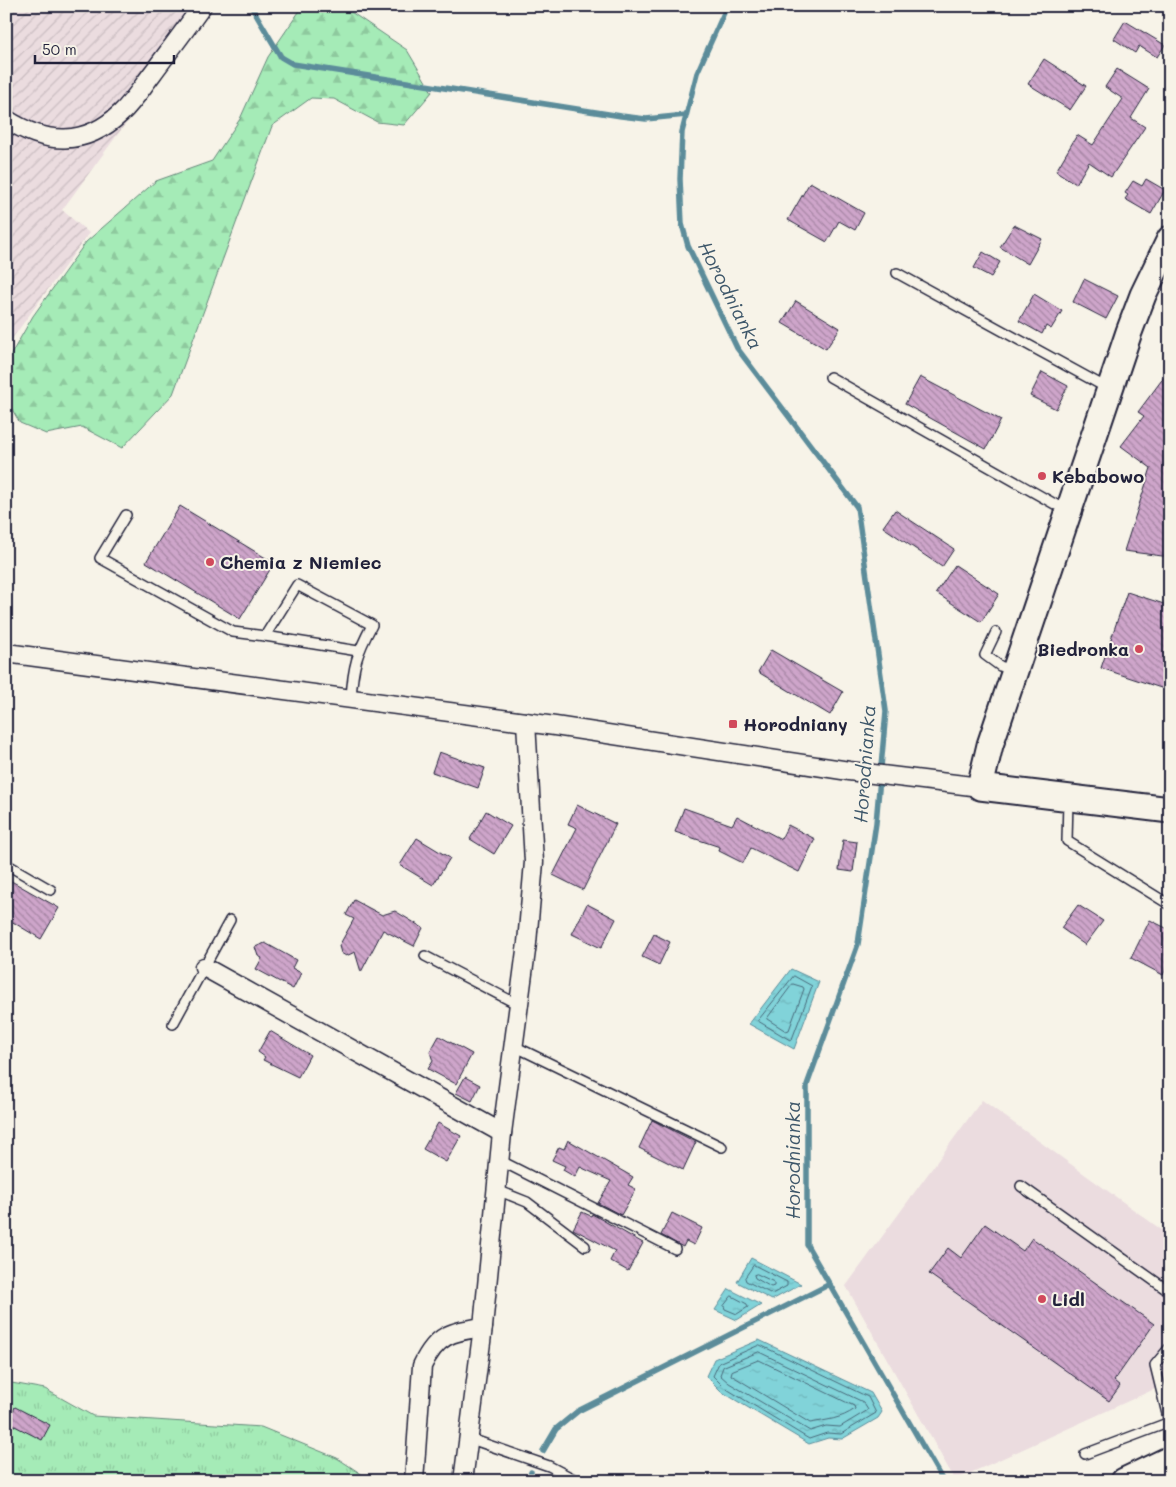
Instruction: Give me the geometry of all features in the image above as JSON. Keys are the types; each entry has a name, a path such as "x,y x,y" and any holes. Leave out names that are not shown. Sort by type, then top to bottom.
{"street":[{"path":"6,119 24,130 54,140 85,136 105,127 123,112 202,6"},
{"path":"980,787 987,753 1143,295 1170,239"},
{"path":"6,653 526,722 906,778 1170,810"},
{"path":"463,1481 483,1327 502,1132 527,943 534,862 526,722"},
{"path":"204,967 502,1132"},
{"path":"414,1481 422,1366 430,1350 440,1339 453,1332 483,1327"},
{"path":"1124,1481 1170,1459"}],"lane":[{"path":"897,273 1111,390"},
{"path":"830,377 1070,512"},
{"path":"126,515 100,558 233,632 358,651"},
{"path":"265,636 297,585 372,625 358,651 353,669 351,698"},
{"path":"996,632 985,655 1000,666 1016,671"},
{"path":"1068,799 1067,841 1170,905"},
{"path":"6,864 51,890"},
{"path":"173,1024 230,920"},
{"path":"426,956 519,1005"},
{"path":"514,1046 722,1147"},
{"path":"499,1160 675,1248"},
{"path":"1021,1186 1170,1292"},
{"path":"497,1190 527,1202 585,1246"},
{"path":"1086,1454 1169,1422 1155,1366 1170,1347"},
{"path":"468,1438 549,1466 572,1478"}],"shaded area":[{"path":"6,6 212,6 62,210 89,233 6,347"},
{"path":"982,1100 1170,1236 1170,1382 955,1480 846,1286"}],"green space":[{"path":"303,6 351,12 407,50 432,92 404,125 377,122 334,99 311,98 272,126 173,394 122,448 82,427 46,434 20,423 6,399 6,363 33,316 86,242 156,181 212,161 240,119 268,57"},
{"path":"6,1382 45,1389 93,1416 261,1427 337,1458 372,1481 6,1481"}],"water":[{"path":"791,969 819,982 794,1049 749,1024"},
{"path":"751,1258 801,1284 772,1300 737,1282"},
{"path":"729,1289 761,1305 737,1320 715,1310"},
{"path":"759,1340 871,1393 882,1412 878,1418 842,1439 828,1438 809,1444 722,1392 706,1376 714,1359"}],"building":[{"path":"1125,21 1165,45 1157,57 1139,46 1135,53 1114,39"},
{"path":"1044,59 1086,86 1070,110 1028,84"},
{"path":"1117,69 1149,89 1131,118 1145,127 1111,177 1089,162 1076,184 1056,171 1077,135 1093,145 1123,99 1105,87"},
{"path":"1146,179 1165,190 1151,214 1125,199 1128,195 1125,193 1133,181 1142,186"},
{"path":"810,182 864,213 855,230 839,221 827,242 788,220"},
{"path":"1014,225 1042,239 1028,264 1000,247"},
{"path":"983,252 1000,262 991,277 974,268"},
{"path":"1084,279 1118,296 1106,319 1073,302"},
{"path":"1034,294 1062,311 1051,329 1046,326 1042,334 1019,321"},
{"path":"796,301 840,328 826,349 782,323"},
{"path":"1170,369 1170,557 1124,551 1151,468 1121,446 1144,416 1138,412"},
{"path":"1042,372 1068,386 1056,409 1030,396"},
{"path":"920,377 1001,420 986,449 905,404"},
{"name":"Chemia z Niemiec","path":"180,506 274,563 240,619 146,562"},
{"path":"895,510 954,549 942,567 883,527"},
{"path":"955,565 999,594 981,622 936,593"},
{"name":"Biedronka","path":"1127,592 1170,606 1170,691 1101,668"},
{"path":"771,650 843,692 830,715 758,672"},
{"path":"439,752 485,768 478,788 432,772"},
{"path":"577,805 616,824 583,890 553,875 577,828 568,824"},
{"path":"684,808 732,825 737,816 781,839 788,825 815,839 799,872 751,848 743,863 719,851 720,847 675,832"},
{"path":"486,811 511,826 494,854 470,839"},
{"path":"417,838 450,858 433,885 400,865"},
{"path":"843,840 857,842 853,872 839,870"},
{"path":"6,878 59,908 41,939 6,918"},
{"path":"354,900 382,915 395,911 423,928 414,946 383,930 361,972 355,952 346,956 341,953 339,946 354,919 346,915"},
{"path":"587,904 616,919 601,948 572,934"},
{"path":"1078,905 1103,921 1085,945 1061,928"},
{"path":"1150,920 1170,930 1170,961 1163,975 1131,958"},
{"path":"654,934 670,942 659,965 642,957"},
{"path":"265,943 296,960 292,968 301,973 293,989 256,969 262,958 258,956 255,947"},
{"path":"270,1031 310,1055 298,1077 263,1060 265,1057 258,1052"},
{"path":"439,1036 472,1054 456,1084 428,1069 433,1061 430,1052"},
{"path":"465,1077 480,1085 472,1101 456,1093"},
{"path":"652,1120 696,1142 683,1170 639,1148"},
{"path":"438,1123 461,1136 446,1162 423,1149"},
{"path":"568,1140 633,1177 628,1185 636,1189 621,1215 598,1203 611,1181 580,1167 575,1177 563,1170 565,1166 552,1160 559,1147 564,1149"},
{"path":"582,1212 591,1216 592,1214 643,1243 628,1271 610,1261 615,1251 573,1229"},
{"path":"672,1213 702,1228 694,1245 686,1241 683,1247 661,1235"},
{"name":"Lidl","path":"985,1224 1023,1251 1032,1238 1154,1324 1114,1381 1120,1386 1109,1401 929,1274 948,1248 961,1258"},
{"path":"15,1407 50,1425 42,1440 7,1422"}],"waterway":[{"path":"251,6 281,57 293,64 621,116 646,119 686,115"},
{"name":"Horodnianka","path":"727,6 697,73 682,132 680,179 682,224 688,246 737,348 857,507 886,711 876,823 858,944 807,1085 807,1245 943,1481"},
{"path":"543,1451 556,1429 578,1411 830,1284"},
{"path":"528,1481 531,1472"}],"place":[{"name":"Kebabowo","path":"1042,476"},
{"name":"Chemia z Niemiec","path":"210,562"},
{"name":"Biedronka","path":"1139,649"},
{"name":"Horodniany","path":"733,724"},
{"name":"Lidl","path":"1042,1299"}]}
